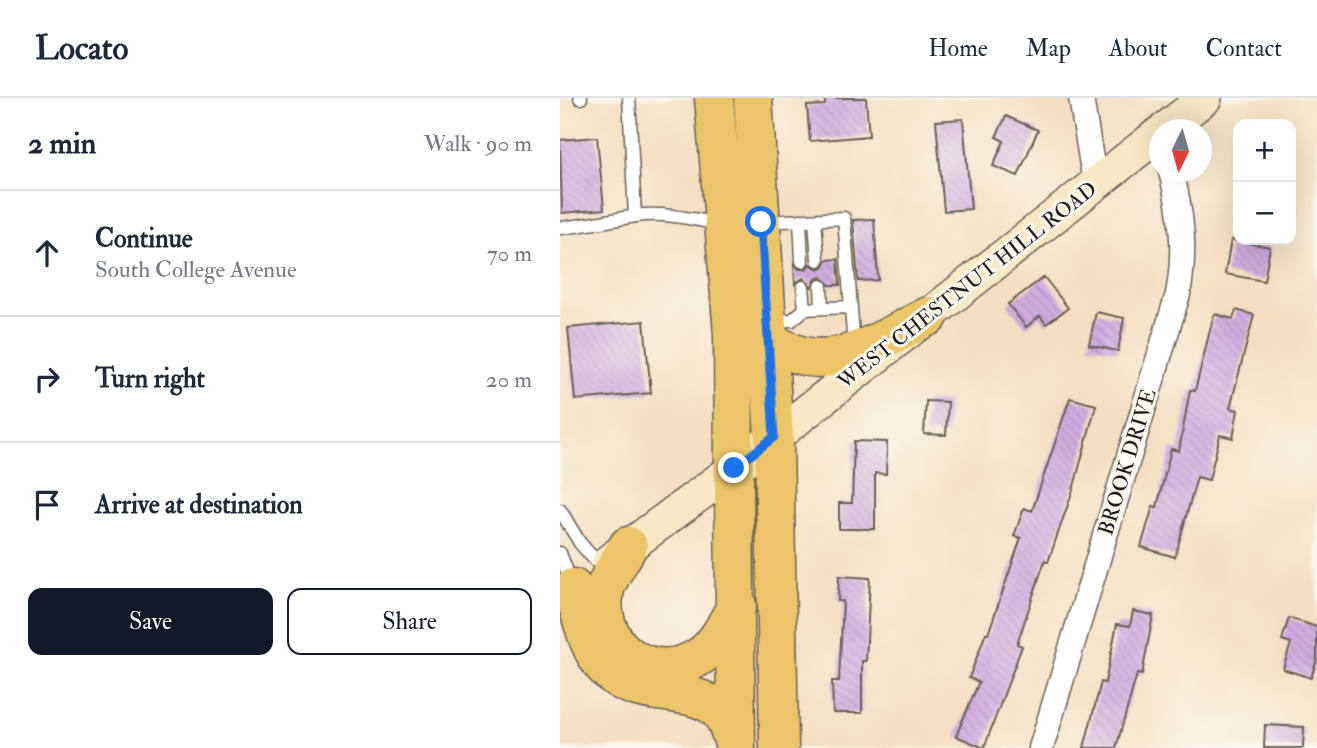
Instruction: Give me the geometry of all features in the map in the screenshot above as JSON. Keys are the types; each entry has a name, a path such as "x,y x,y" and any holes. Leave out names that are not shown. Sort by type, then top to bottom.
{"main road":[{"path":"714,98 769,332 774,437 779,748"},
{"path":"736,748 733,334 753,98"},
{"path":"769,332 805,356 827,358 854,351 929,316"},
{"path":"591,575 604,593 606,619 618,646 633,659 650,667 667,670 702,656 712,646 737,605"},
{"path":"591,575 575,635 606,669 633,687 703,700 719,712 736,748"}],"street":[{"path":"1081,98 1095,183"},
{"name":"WEST CHESTNUT HILL ROAD","path":"1179,119 1205,98"},
{"name":"WEST CHESTNUT HILL ROAD","path":"591,575 734,468 1149,143"},
{"name":"BROOK DRIVE","path":"1041,748 1178,294 1184,253 1173,182"}],"lane":[{"path":"629,98 635,216"},
{"path":"560,228 620,222 635,216 679,216 744,223 844,218 854,351"},
{"path":"800,220 802,261"},
{"path":"815,220 818,260"},
{"path":"821,286 822,308"},
{"path":"803,287 805,309"},
{"path":"769,332 792,320 805,309 850,307"},
{"path":"560,510 580,543 591,575"},
{"path":"560,553 591,575"}],"building":[{"path":"825,98 866,98 869,136 810,141 807,106 825,105"},
{"path":"1006,116 1038,130 1018,176 993,166 1004,141 996,137"},
{"path":"963,119 971,209 944,211 936,121"},
{"path":"597,137 604,209 562,213 560,140"},
{"path":"874,219 878,280 858,281 853,220"},
{"path":"1231,240 1233,245 1270,247 1264,281 1225,274"},
{"path":"838,259 840,285 830,285 821,277 816,279 812,287 803,278 795,284 794,263 799,269 806,269 810,264 818,269 823,267 827,260"},
{"path":"1044,277 1068,308 1046,324 1040,316 1026,327 1008,304"},
{"path":"1236,310 1254,315 1230,408 1238,410 1233,438 1220,435 1209,480 1197,477 1175,557 1141,547 1153,506 1157,507 1171,449 1179,451 1190,390 1195,391 1214,314 1233,319"},
{"path":"1096,312 1124,318 1118,351 1089,345"},
{"path":"644,321 651,393 575,400 568,328"},
{"path":"1070,398 1096,405 1073,490 1048,562 1045,560 1017,644 1022,646 984,748 956,736 979,682 969,678 986,633 988,634 1021,538 1014,536 1024,508 1032,511"},
{"path":"926,401 948,402 946,435 924,434"},
{"path":"854,441 887,442 886,474 875,473 875,529 839,529 839,503 852,503"},
{"path":"839,576 870,578 866,661 862,661 862,713 833,713 832,681 839,681 843,601 838,601"},
{"path":"1133,611 1153,615 1142,675 1137,674 1116,748 1084,748 1101,682 1105,683 1117,624 1130,626"},
{"path":"1289,618 1317,627 1317,659 1311,678 1283,669 1291,643 1282,640"},
{"path":"1265,725 1304,727 1303,748 1264,748"}],"route":[{"path":"734,468 774,437 761,222"}]}
